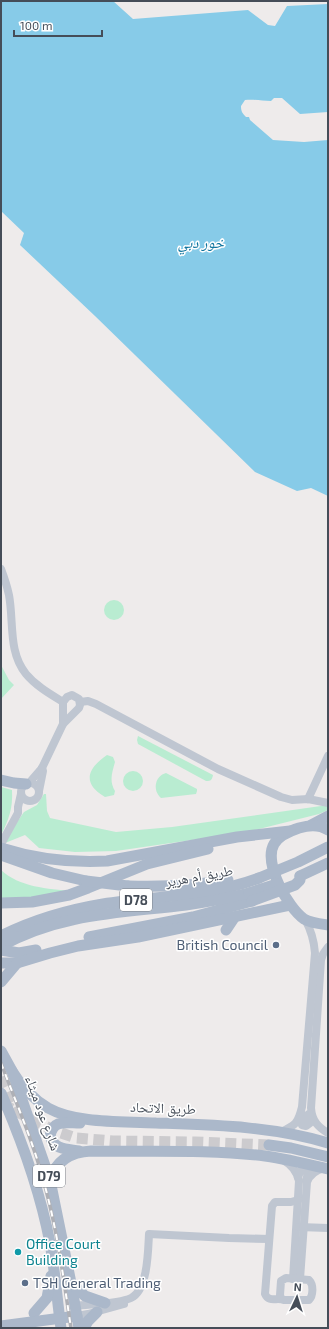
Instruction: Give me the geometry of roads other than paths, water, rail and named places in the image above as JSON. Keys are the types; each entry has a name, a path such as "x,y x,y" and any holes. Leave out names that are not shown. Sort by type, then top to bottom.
{"main road":[{"path":"1,780 14,783 27,783"},
{"path":"5,853 54,860 88,862 101,861 237,837 290,831 311,825 328,816"},
{"path":"311,825 328,830"},
{"path":"290,831 277,840 273,845 271,852 271,859 279,885 290,906 305,919 314,923 328,925"},
{"path":"1,903 32,902 69,894 163,859 225,846 232,843 237,837"},
{"name":"طريق أم هرير","path":"1,946 44,918 103,904 200,893 256,879 298,862 328,847"},
{"path":"5,853 52,873 86,881 128,886 181,886 239,878 256,879"},
{"path":"1,950 13,953 26,952 73,939 193,917 251,897 295,885 300,880 300,876 328,863"},
{"name":"طريق أم هرير","path":"1,936 86,916 251,897"},
{"path":"1,963 16,963 72,947 138,937 290,906"},
{"path":"226,930 234,918"},
{"path":"1,982 16,963"},
{"name":"شارع عود ميثاء","path":"1,1051 12,1071 50,1180 79,1328"},
{"name":"طريق الاتحاد","path":"12,1071 28,1092 48,1108 66,1115 118,1121 243,1126 299,1135 328,1143"},
{"name":"D79","path":"1,1093 18,1132 29,1163 44,1215 50,1244 60,1318"},
{"path":"118,1121 102,1123 62,1122 54,1127 50,1136 55,1145 59,1148 82,1152 145,1151 218,1153 279,1158 326,1169"},
{"path":"268,1145 291,1148 328,1157"},
{"path":"50,1180 54,1169 61,1161 73,1154 82,1152"},
{"path":"34,1313 44,1302 48,1293 51,1275 50,1244"},
{"path":"71,1283 85,1296 105,1303"},
{"path":"1,1326 60,1318 76,1311"},
{"path":"84,1328 96,1312"},
{"path":"1,1318 34,1313 60,1318"},
{"path":"16,1324 37,1325 48,1328"}],"street":[{"path":"1,569 9,596 14,645 17,658 23,669 33,681 63,702"},
{"path":"18,813 21,789 42,768 63,724 80,708 80,702 72,695 67,696 63,702 63,724"},
{"path":"80,702 88,701 96,704 218,769 281,797 292,800 308,800 328,803"},
{"path":"308,800 328,756"},
{"path":"1,844 18,813 37,797 43,771 42,768"},
{"path":"27,783 35,785 39,790"},
{"path":"21,794 25,799 32,800"},
{"path":"305,919 313,938 315,952 306,1108 314,1122 328,1133"},
{"path":"281,1132 297,1122 306,1108 322,960 323,954 328,947"},
{"path":"279,1158 292,1166 298,1177"},
{"path":"300,1227 298,1177 301,1170 305,1169 308,1173 305,1184 306,1187"},
{"path":"297,1279 300,1227 306,1187 308,1180 315,1171 326,1169"},
{"path":"281,1298 280,1294 282,1281 286,1278 310,1280 312,1283 310,1300 284,1300 281,1298 270,1299 266,1297 265,1294 271,1210 273,1203 278,1201 291,1202 298,1200"},
{"path":"300,1227 328,1228"},
{"path":"76,1311 105,1303 126,1300 135,1296 142,1286 146,1267 149,1234 269,1239"},
{"path":"76,1311 96,1312 133,1302 145,1292 148,1274 146,1267"}],"water":[{"name":"خور دبي","path":"1,1 113,1 133,19 248,10 268,25 275,26 287,6 328,4 328,112 300,114 282,98 274,98 271,101 245,100 241,106 241,109 246,117 249,117 250,120 273,140 304,142 328,140 328,496 311,488 297,491 255,472 20,245 24,233 1,211"}],"tunnel":[{"path":"1,1077 20,1114"},
{"path":"2,1104 55,1131 76,1138 113,1141 269,1145"}],"railway":[{"path":"1,1063 42,1174 57,1241 71,1328"}],"place":[{"name":"British Council","path":"276,945"},
{"name":"Office Court Building","path":"18,1252"},
{"name":"TSH General Trading","path":"25,1283"}]}
